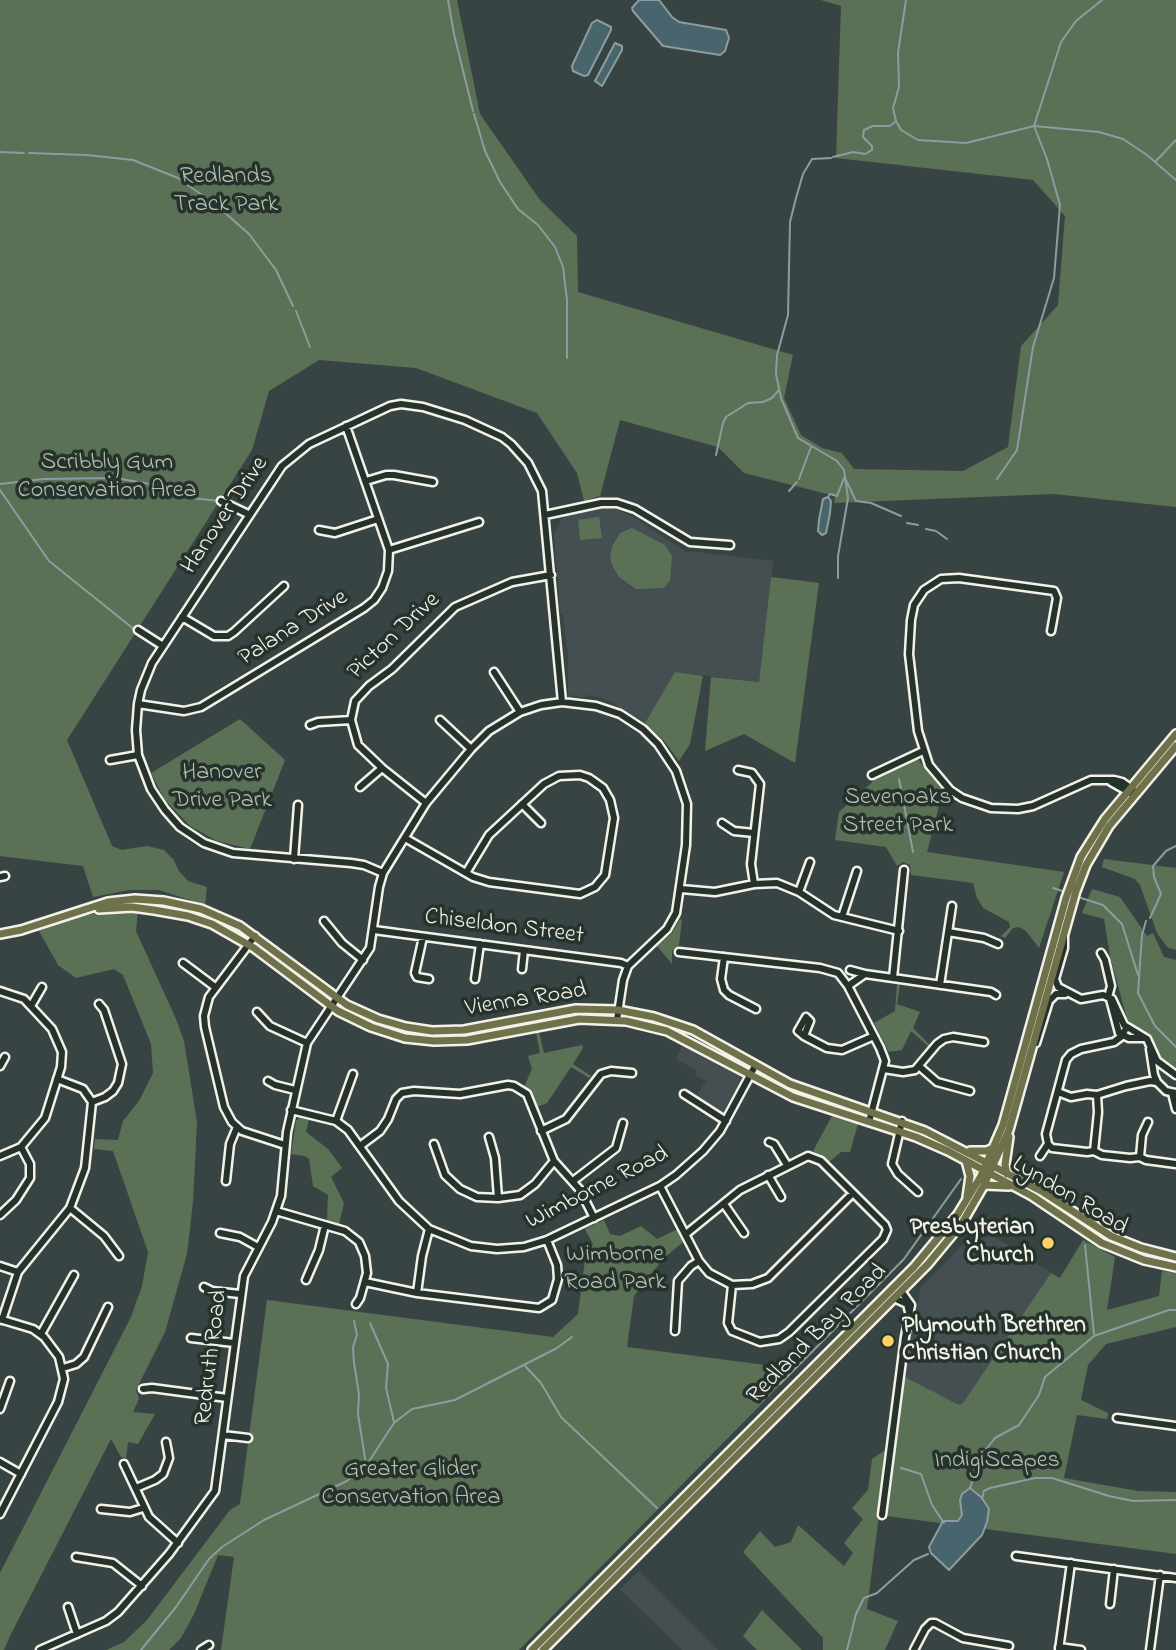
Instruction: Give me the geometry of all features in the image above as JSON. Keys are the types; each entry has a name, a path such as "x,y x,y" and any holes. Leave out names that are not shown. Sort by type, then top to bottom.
{"main road":[{"name":"Redland Bay Road","path":"543,1650 611,1577 944,1246 962,1223 984,1185 1072,880 1093,836 1176,734"},
{"name":"Redland Bay Road","path":"896,1293 989,1168 1009,1130 1064,933 1086,865 1131,791 1176,746"},
{"name":"Vienna Road","path":"0,934 118,901 164,901 214,914 255,936 337,999 378,1020 432,1031 464,1030 576,1009 618,1010 677,1024 804,1090 902,1121 965,1151 989,1168"},
{"name":"Vienna Road","path":"75,913 124,907 176,913 212,924 249,944 331,1007 357,1021 405,1038 467,1040 569,1020 617,1020 667,1031 813,1104 900,1131 989,1168"},
{"path":"1008,1174 1005,1165 1009,1130"},
{"path":"965,1151 986,1151 993,1148"},
{"path":"965,1160 971,1176 966,1201"},
{"name":"Lyndon Road","path":"989,1168 1008,1174 1049,1196 1111,1236 1141,1248 1176,1257"},
{"name":"Lyndon Road","path":"989,1168 1102,1242 1144,1260 1176,1267"},
{"path":"984,1185 1013,1186"},
{"name":"Redland Bay Road","path":"532,1650 611,1577"}],"street":[{"name":"Hanover Drive","path":"383,873 364,865 233,853 195,838 173,820 158,801 138,755 138,704 146,676 248,514 282,466 309,443 390,406 412,404 491,431 511,444 528,463 541,491 562,702"},
{"name":"Palana Drive","path":"138,704 184,711 201,707 374,600 388,571 389,550 346,426"},
{"path":"366,481 386,475 433,482"},
{"path":"221,501 248,514"},
{"path":"545,515 601,503 617,503 635,509 691,542 730,545"},
{"path":"319,530 335,533 378,519"},
{"path":"389,550 479,522"},
{"name":"Picton Drive","path":"426,803 358,745 351,720 355,701 455,607 512,582 551,575"},
{"path":"1051,631 1056,593 1050,590 959,578 942,579 924,590 914,605 909,654 918,731 929,765 950,790 962,798 991,808 1018,809 1033,806 1091,780 1106,780 1131,791"},
{"path":"182,617 214,636 228,636 284,586"},
{"path":"138,630 163,646"},
{"path":"494,672 520,712"},
{"path":"383,873 426,803 489,731 520,712 562,702 582,703 620,714 643,729 666,754 678,776 687,804 688,832 676,913 667,929 628,966 623,980 617,1020"},
{"path":"310,725 351,720"},
{"path":"440,720 471,749"},
{"path":"872,775 923,751"},
{"path":"110,760 138,755"},
{"path":"360,787 382,768"},
{"path":"738,770 752,773 759,780 751,864 754,884"},
{"path":"405,838 466,873 502,885 571,894 587,892 601,882 608,865 614,818 610,800 603,788 589,778 568,774 544,783 489,835 466,873"},
{"path":"522,804 541,823"},
{"path":"294,859 298,805"},
{"path":"722,823 734,831 754,833"},
{"path":"799,892 810,862"},
{"path":"894,978 904,870"},
{"path":"842,917 857,871"},
{"name":"Redruth Road","path":"40,1650 113,1616 178,1543 215,1491 240,1294 246,1267 276,1211 283,1184 285,1144 291,1110 307,1042 370,948 383,873"},
{"path":"681,889 715,892 754,884 777,883 799,892 827,911 842,917 899,931"},
{"path":"940,985 952,906"},
{"path":"324,921 342,943 363,960"},
{"name":"Chiseldon Street","path":"374,930 628,966"},
{"path":"948,932 984,937 998,944"},
{"path":"1064,933 1064,948 1055,982 1058,988 1081,999 1100,996 1115,1001 1126,1028 1145,1038 1157,1060 1176,1075"},
{"path":"255,936 215,988 205,1006 205,1027 224,1107 237,1127 285,1144"},
{"path":"423,937 415,973 417,977 429,979"},
{"path":"475,979 480,944"},
{"path":"522,969 524,950"},
{"path":"679,952 830,970 838,974 848,986 883,1054 884,1069 869,1122"},
{"path":"1101,953 1107,965 1111,986 1108,997 1117,1028 1122,1036 1145,1038"},
{"path":"724,957 721,979 724,990 756,1009"},
{"path":"183,963 215,988"},
{"path":"850,970 996,995"},
{"path":"848,986 865,974"},
{"path":"31,1006 42,987"},
{"path":"0,991 24,999 57,1039 62,1052 45,1118 21,1147 0,1156"},
{"path":"1031,1051 1039,1037 1049,1001 1056,994 1067,994"},
{"path":"92,1102 113,1091 118,1083 122,1064 104,1010 99,1003"},
{"path":"257,1012 270,1026 307,1042"},
{"path":"1126,1028 1122,1036 1114,1042 1090,1046 1071,1054 1065,1064 1046,1134 1048,1144 1052,1148 1094,1151 1112,1156 1140,1157 1176,1164"},
{"path":"804,1036 827,1048 842,1051 874,1036"},
{"path":"884,1069 910,1072 920,1067 944,1039 953,1037 984,1042"},
{"path":"1150,1045 1154,1079 1166,1091 1174,1093 1172,1100 1176,1109"},
{"path":"0,1066 5,1057"},
{"name":"Wimborne Road","path":"336,1121 348,1130 399,1201 429,1229 453,1240 484,1249 524,1247 547,1240 594,1218 660,1186 676,1175 703,1151 726,1121 755,1066"},
{"path":"920,1067 937,1082 970,1091"},
{"path":"541,1131 566,1119 594,1079 601,1074 611,1071 632,1073"},
{"path":"291,1110 336,1121 353,1074"},
{"path":"0,1514 60,1398 64,1384 63,1368 54,1348 41,1334 1,1320 18,1272 70,1208 85,1168 92,1102 83,1089 57,1079"},
{"path":"1058,1092 1071,1097 1097,1095 1154,1079"},
{"path":"268,1081 295,1090"},
{"path":"360,1146 385,1125 396,1099 402,1093 409,1091 460,1094 514,1086 527,1094 554,1161 573,1181 594,1218"},
{"path":"684,1094 726,1121"},
{"path":"1094,1151 1097,1095"},
{"path":"902,1121 892,1164 898,1174 918,1192"},
{"path":"1140,1157 1142,1135 1147,1122"},
{"path":"573,1181 616,1148 623,1123"},
{"path":"226,1181 230,1144 237,1127"},
{"path":"489,1138 495,1158 498,1198"},
{"path":"769,1142 774,1144 787,1165"},
{"path":"434,1144 445,1175 460,1189 477,1197 520,1195 528,1191 554,1161"},
{"path":"1040,1156 1048,1144"},
{"path":"0,1215 16,1200 30,1178 30,1164 21,1147"},
{"path":"685,1234 740,1190 803,1157 813,1157 821,1161 885,1226 886,1235 779,1339 760,1342 732,1331 728,1323 732,1285"},
{"path":"768,1175 781,1197"},
{"path":"660,1186 699,1261 709,1273 732,1285 752,1284 768,1278 852,1194"},
{"path":"724,1204 744,1233"},
{"path":"70,1208 94,1226 119,1256"},
{"path":"276,1211 345,1231 359,1242 367,1262 365,1282 356,1304"},
{"path":"306,1280 319,1250 325,1225"},
{"path":"417,1293 429,1229"},
{"path":"220,1233 240,1237 258,1247"},
{"path":"365,1282 417,1293 533,1308 544,1306 552,1300 558,1279 557,1265 547,1240"},
{"path":"675,1331 678,1281 699,1261"},
{"path":"0,1266 18,1272"},
{"path":"41,1334 74,1275"},
{"path":"204,1287 212,1291 240,1294"},
{"path":"882,1515 910,1300 896,1293"},
{"path":"63,1368 76,1364 84,1357 108,1307"},
{"path":"191,1338 234,1343"},
{"path":"0,1409 10,1381"},
{"path":"143,1389 227,1398"},
{"path":"1117,1418 1176,1426"},
{"path":"223,1435 248,1438"},
{"path":"136,1488 163,1474 169,1458 166,1442"},
{"path":"0,1462 21,1474"},
{"path":"124,1464 149,1517 178,1543"},
{"path":"101,1509 130,1512 143,1508"},
{"path":"1016,1556 1176,1578"},
{"path":"76,1557 113,1563 142,1586"},
{"path":"1071,1563 1059,1648 1082,1650"},
{"path":"1110,1604 1114,1569"},
{"path":"1150,1650 1160,1576"},
{"path":"68,1607 77,1634"},
{"path":"914,1650 931,1623 962,1638 1009,1646"},
{"path":"201,1650 209,1645"}],"shaded area":[{"path":"607,507 633,517 688,553 773,561 759,682 675,672 645,723 613,702 590,695 568,695 568,657 563,615 560,613 554,534 563,516"},
{"path":"683,1044 740,1074 742,1079 722,1113 696,1098 706,1081 695,1075 697,1070 676,1059"},
{"path":"980,1227 1051,1273 963,1404 959,1405 903,1377 921,1287"},
{"path":"639,1571 718,1650 682,1650 620,1589"}],"green space":[{"path":"0,0 457,0 480,114 540,200 577,236 578,292 793,355 784,398 801,435 822,448 842,453 854,469 963,471 1008,447 1021,346 1058,305 1065,216 1033,180 836,158 841,6 821,0 1176,0 1176,507 1054,494 834,503 835,496 744,473 718,447 620,420 600,496 584,501 577,473 537,413 416,368 319,360 269,391 252,450 67,740 112,846 122,850 147,846 164,850 188,881 207,887 205,905 159,890 129,890 93,897 83,866 0,856"},
{"path":"599,517 602,538 580,540 578,520"},
{"path":"632,528 665,545 672,556 670,581 664,588 636,589 619,577 612,565 610,555 613,545 620,533"},
{"path":"771,577 819,583 795,763 744,734 705,751 711,677 759,682"},
{"path":"675,672 703,676 690,744 679,761 665,742 645,723"},
{"name":"Hanover Drive Park","path":"240,719 285,760 250,849 217,841 190,826 165,800 151,773"},
{"name":"Sevenoaks Street Park","path":"917,758 943,791 927,852 1064,872 1039,948 1026,931 1019,927 1013,928 1005,938 1001,936 1010,927 1009,922 983,908 973,883 911,875 910,865 903,862 897,866 886,847 835,840 839,812 879,776"},
{"path":"1104,859 1176,868 1176,950 1167,947 1157,933 1140,885 1135,879 1102,867"},
{"path":"1092,889 1120,897 1147,936 1153,933 1164,957 1176,960 1176,1070 1161,1058 1149,1034 1127,1019 1110,956 1104,919 1082,913"},
{"path":"112,911 138,911 136,931 184,1041 197,1122 187,1254 165,1332 136,1390 139,1399 133,1412 155,1414 138,1444 128,1442 126,1458 121,1457 111,1439 4,1650 0,1650 0,1573 131,1317 142,1286 148,1252 113,1151 94,1149 95,1139 118,1140 123,1121 139,1101 153,1073 151,1044 123,975 114,969 76,978 58,965 39,931 73,917"},
{"path":"680,919 679,945 672,951 672,964 657,946 672,933"},
{"path":"897,984 900,985 897,1004 920,1012 913,1028 929,1047 911,1031 902,1050 889,1052 874,1023 895,1011"},
{"path":"536,1032 539,1032 544,1053 582,1045 583,1048 573,1064 591,1076 589,1078 571,1067 547,1103 537,1107 532,1095 524,1087 532,1069 528,1056 540,1053"},
{"path":"832,1116 858,1124 850,1152 841,1152 828,1163 813,1151"},
{"path":"299,1118 309,1120 306,1132 328,1149 342,1168 331,1177 344,1203 339,1224 327,1220 328,1195 313,1186 309,1159 291,1154 296,1121"},
{"name":"Greater Glider Conservation Area","path":"604,1220 610,1234 620,1236 641,1226 657,1239 678,1229 684,1241 663,1259 634,1296 627,1347 796,1369 519,1650 221,1650 234,1557 218,1555 194,1614 181,1638 169,1650 106,1650 124,1642 147,1620 230,1510 240,1504 267,1300 553,1337 578,1314 585,1260 593,1244 585,1229"},
{"name":"IndigiScapes","path":"1083,1240 1115,1257 1107,1310 1159,1296 1162,1271 1176,1273 1176,1327 1106,1344 1088,1365 1081,1400 1108,1413 1107,1419 1077,1415 1064,1478 1138,1491 1176,1492 1176,1554 879,1515 867,1609 898,1621 885,1650 823,1650 823,1638 743,1552 760,1531 775,1547 791,1542 798,1525 844,1566 853,1553 844,1543 863,1519 852,1508 868,1490 872,1459 885,1450 893,1451 903,1376 959,1405 963,1403 1051,1273 1060,1278"},
{"path":"762,1610 802,1650 757,1650 743,1636"}],"water":[{"path":"639,0 659,0 679,22 726,30 729,38 725,51 720,55 663,46 633,11 632,8"},
{"path":"597,20 611,27 611,30 588,75 584,76 573,71 572,66 592,23"},
{"path":"615,43 622,46 622,50 602,86 595,81"},
{"path":"828,497 831,501 830,513 826,533 822,535 818,531 819,520 823,499"},
{"path":"970,1488 982,1498 989,1509 987,1522 982,1535 949,1570 931,1553 929,1547 943,1521 958,1521 962,1515 962,1494"}],"waterway":[{"path":"448,0 473,111"},
{"path":"906,0 898,53 899,87 893,108 901,130 918,140 966,143 1034,126 1099,132 1123,139 1176,180"},
{"path":"997,479 1017,450 1033,347 1054,278 1060,205 1034,126 1061,42 1076,21 1102,0"},
{"path":"474,114 485,151 500,182 518,209 538,225 555,247 563,267 567,300 567,358"},
{"path":"833,157 853,152 865,154 872,150 872,146 863,137 864,130 873,126 890,126 895,122"},
{"path":"1155,162 1176,140"},
{"path":"0,152 24,153"},
{"path":"29,153 133,160 178,178 216,205 249,234 276,270 293,306"},
{"path":"831,158 812,159 803,174 796,198 790,222 788,315 777,355 776,374 781,398 798,438 837,461 844,470 848,498 838,556 838,578"},
{"path":"296,311 310,347"},
{"path":"716,455 726,417 748,403 772,398 779,390"},
{"path":"799,479 811,447"},
{"path":"0,484 44,479 115,478 162,486 192,498 219,501"},
{"path":"828,497 830,494 837,496 844,478"},
{"path":"846,480 856,501 871,503 901,516"},
{"path":"789,491 797,482"},
{"path":"0,490 49,561 135,630"},
{"path":"907,523 918,525"},
{"path":"926,529 936,531 947,539"},
{"path":"899,779 913,852"},
{"path":"1150,918 1161,894 1153,866 1166,851 1176,846"},
{"path":"1053,888 1062,891"},
{"path":"1081,898 1103,905 1122,924 1138,975"},
{"path":"1146,921 1142,935 1138,993 1155,1026 1176,1047"},
{"path":"1049,1177 1062,1186 1068,1198"},
{"path":"780,1384 904,1259 961,1179"},
{"path":"1085,1245 1094,1334"},
{"path":"970,1488 982,1455 995,1438 1019,1425 1039,1395 1045,1377 1094,1336 1169,1310 1176,1310"},
{"path":"354,1321 357,1335 353,1347 359,1394 358,1414 366,1465"},
{"path":"370,1323 388,1364 386,1388 394,1422"},
{"path":"141,1650 176,1607 209,1559 222,1547 264,1520 347,1481 366,1466 394,1423 412,1409 455,1400 557,1348 572,1337"},
{"path":"525,1366 541,1383 561,1417 657,1508"},
{"path":"901,1468 921,1474 932,1505 944,1523"},
{"path":"982,1499 984,1491 990,1488 1035,1478 1052,1478 1133,1501 1176,1500"},
{"path":"847,1650 856,1614 864,1598 877,1593 914,1560 928,1554"}],"place":[{"name":"Presbyterian Church","path":"1048,1243"},
{"name":"Plymouth Brethren Christian Church","path":"888,1341"}],"park label":[{"name":"Redlands Track Park","path":"226,192"},
{"name":"Scribbly Gum Conservation Area","path":"107,478"},
{"name":"Wimborne Road Park","path":"615,1270"}]}
